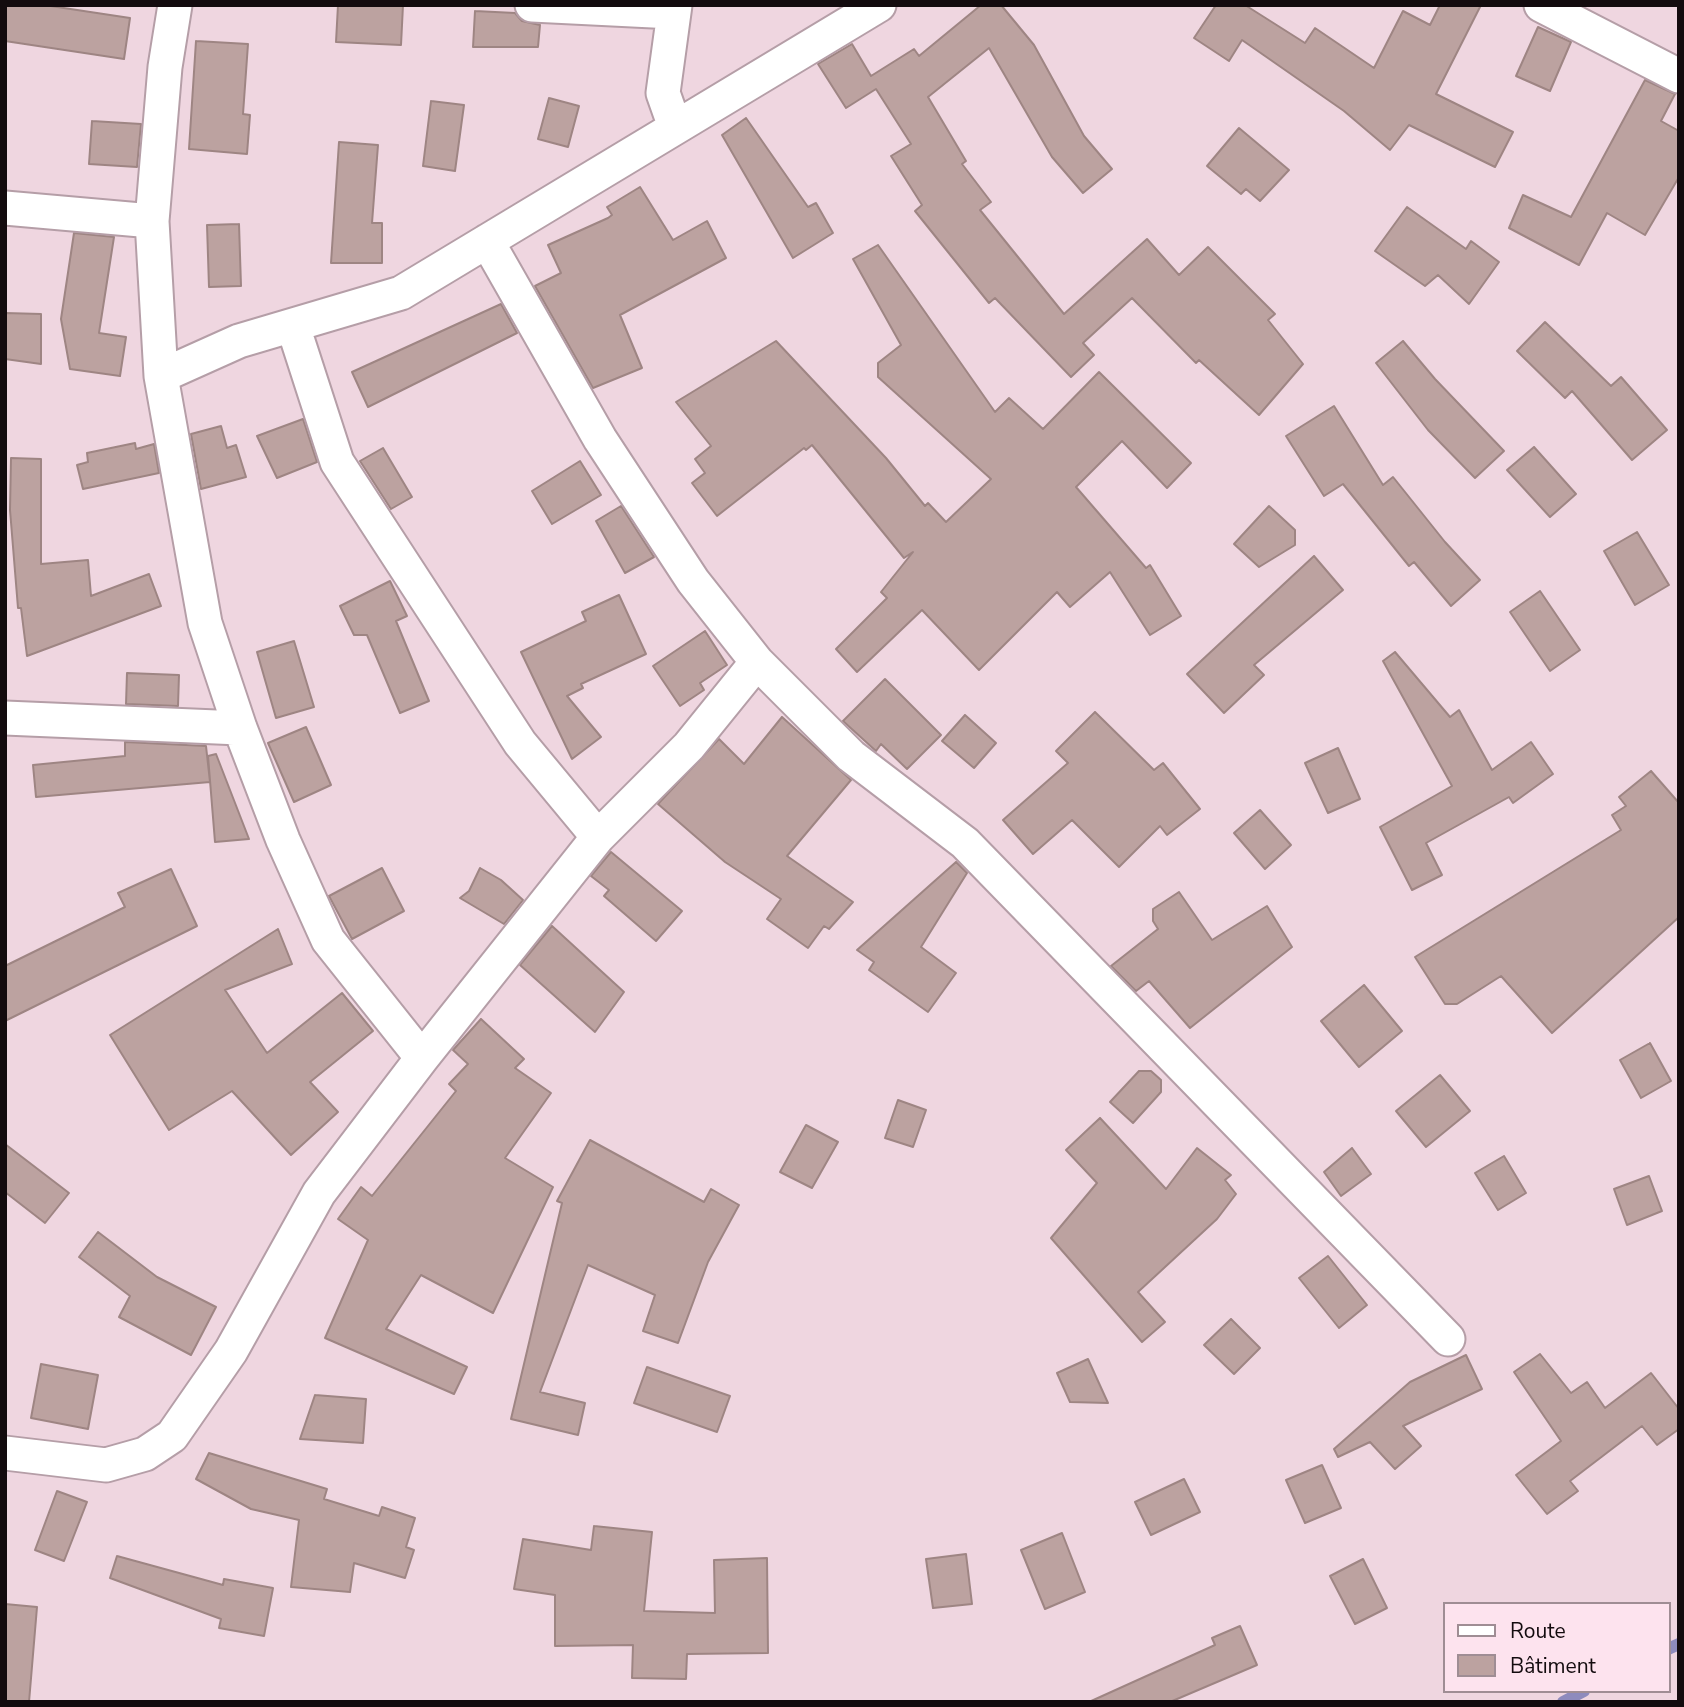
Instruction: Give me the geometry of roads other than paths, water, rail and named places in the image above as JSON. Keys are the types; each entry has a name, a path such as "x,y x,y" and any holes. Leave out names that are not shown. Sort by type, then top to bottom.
{"street":[{"path":"175,5 165,67 152,221 161,376 205,623 240,728 283,840 328,940 422,1058"},
{"path":"531,5 674,9 663,93 675,127"},
{"path":"161,376 239,341 401,293 879,5"},
{"path":"1541,5 1679,76"},
{"path":"5,208 152,221"},
{"path":"487,241 600,439 693,581 757,662 851,756 965,843 1448,1339"},
{"path":"293,326 337,461 520,743 598,837"},
{"path":"5,1453 106,1465 145,1454 172,1436 231,1350 320,1193 422,1058 598,837 689,746 757,662"},
{"path":"5,718 240,728"}],"waterway":[{"path":"1670,1648 1679,1644"},
{"path":"1563,1702 1580,1693"}]}
